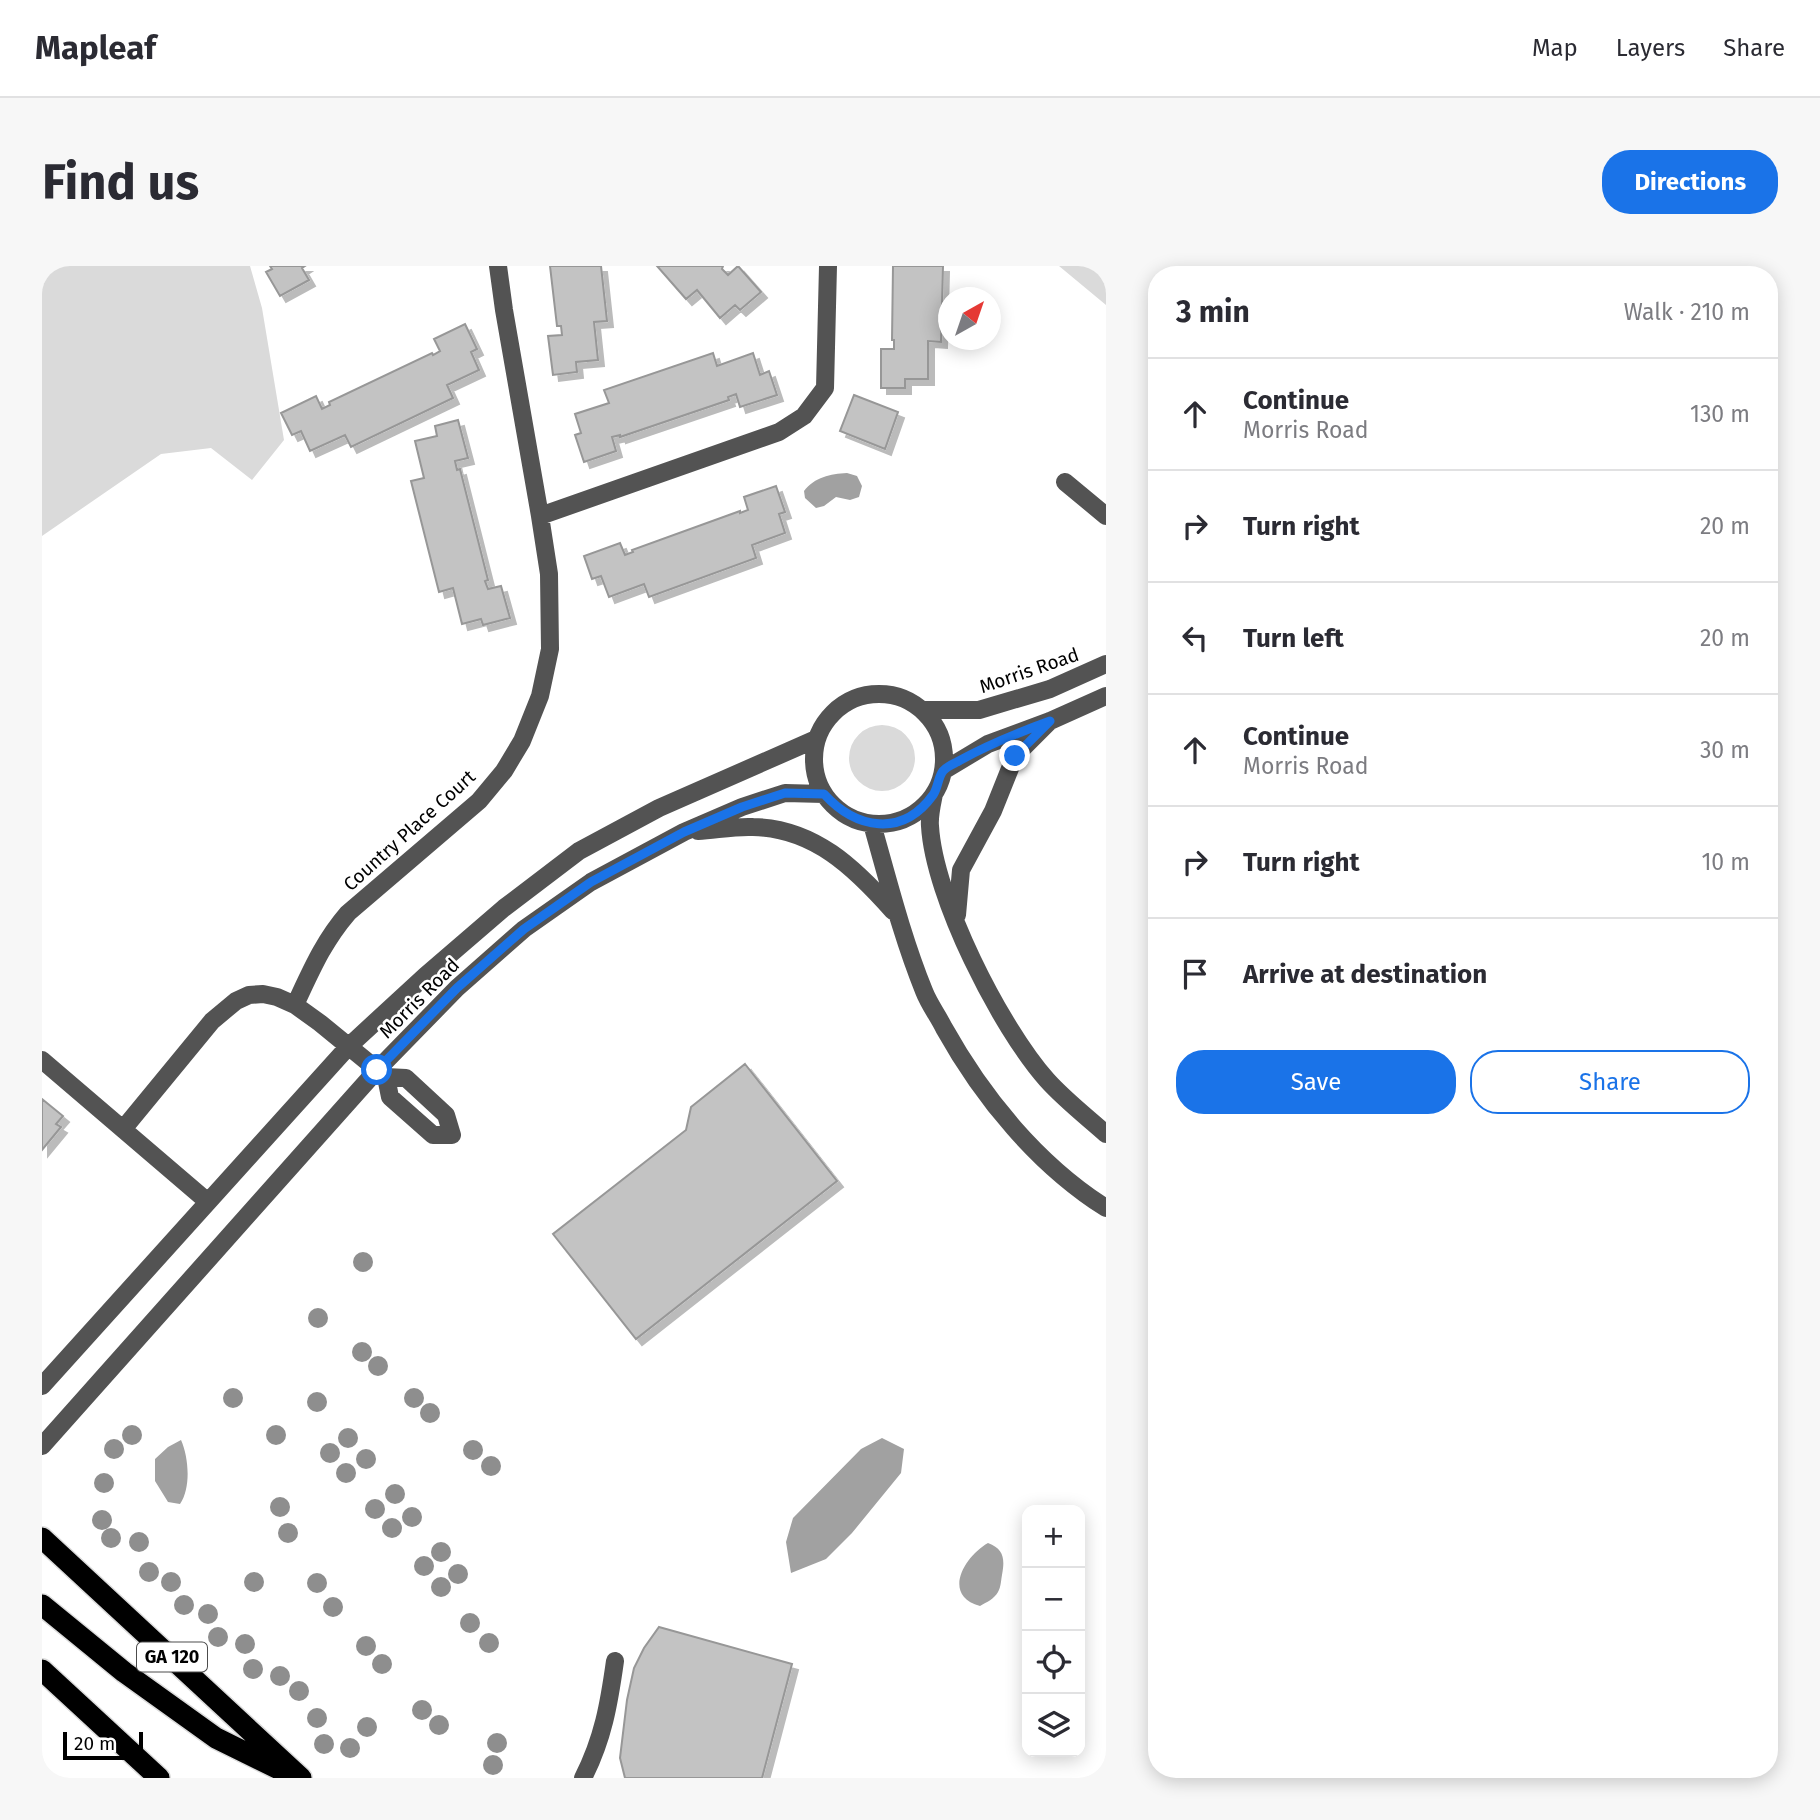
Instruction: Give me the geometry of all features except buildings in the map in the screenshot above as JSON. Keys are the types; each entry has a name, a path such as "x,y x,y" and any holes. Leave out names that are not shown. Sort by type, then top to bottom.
{"highway":[{"name":"GA 120","path":"42,1538 299,1778"},
{"path":"42,1605 124,1672 216,1738 299,1778"},
{"path":"42,1670 159,1778"}],"street":[{"name":"Country Place Court","path":"295,1005 316,959 339,923 479,801 504,771 522,741 540,696 550,649 549,574 498,266"},
{"path":"540,516 779,432 804,416 825,388 828,266"},
{"path":"1065,482 1106,516"},
{"name":"Morris Road","path":"922,710 979,710 1050,689 1106,664"},
{"path":"934,794 922,808 907,818 890,823 872,824 853,819 837,809 824,794 816,776 813,758 816,739 825,722 837,709 852,699 870,694 889,694 922,710 936,728 943,748 943,771 934,794 929,823 934,856 956,922 1002,1018 1047,1080 1106,1134"},
{"path":"943,771 988,744 1106,696"},
{"path":"956,922 961,870 993,811 1015,756 1050,721"},
{"name":"Morris Road","path":"42,1385 348,1047 494,916 579,851 659,808 816,739"},
{"name":"Morris Road","path":"42,1446 382,1074 457,988 524,929 591,882 684,832 742,807 785,793 824,794"},
{"path":"872,824 897,916 925,993 966,1067 1013,1127 1082,1193 1106,1208"},
{"path":"684,832 752,827 788,831 829,850 863,876 897,916"},
{"path":"124,1128 224,1009 236,1000 250,995 277,997 295,1005 382,1074"},
{"path":"42,1060 208,1202"},
{"path":"583,1778 594,1756 608,1712 615,1661"}],"shaded area":[{"path":"42,266 250,266 262,308 284,440 252,480 211,448 161,454 42,536"},
{"path":"1059,266 1106,266 1106,305"},
{"path":"847,473 857,476 862,486 859,497 850,500 836,497 824,506 816,508 805,498 804,491 818,479"},
{"path":"882,725 895,728 905,735 912,745 915,758 912,771 905,781 895,788 882,791 869,788 859,781 852,771 849,758 852,745 859,735 869,728"},
{"path":"882,1438 904,1449 901,1473 852,1533 826,1559 791,1573 786,1542 793,1518 861,1449"},
{"path":"181,1440 188,1473 186,1490 180,1504 168,1502 155,1481 155,1459"},
{"path":"988,1543 1000,1552 1003,1569 998,1592 980,1606 968,1601 959,1585 965,1566 979,1549"}],"route":[{"path":"377,1070 457,988 524,929 591,882 684,832 742,807 785,793 824,794 837,809 853,819 872,824 907,818 922,808 934,794 943,771 988,744 1050,721 1015,756"}]}
